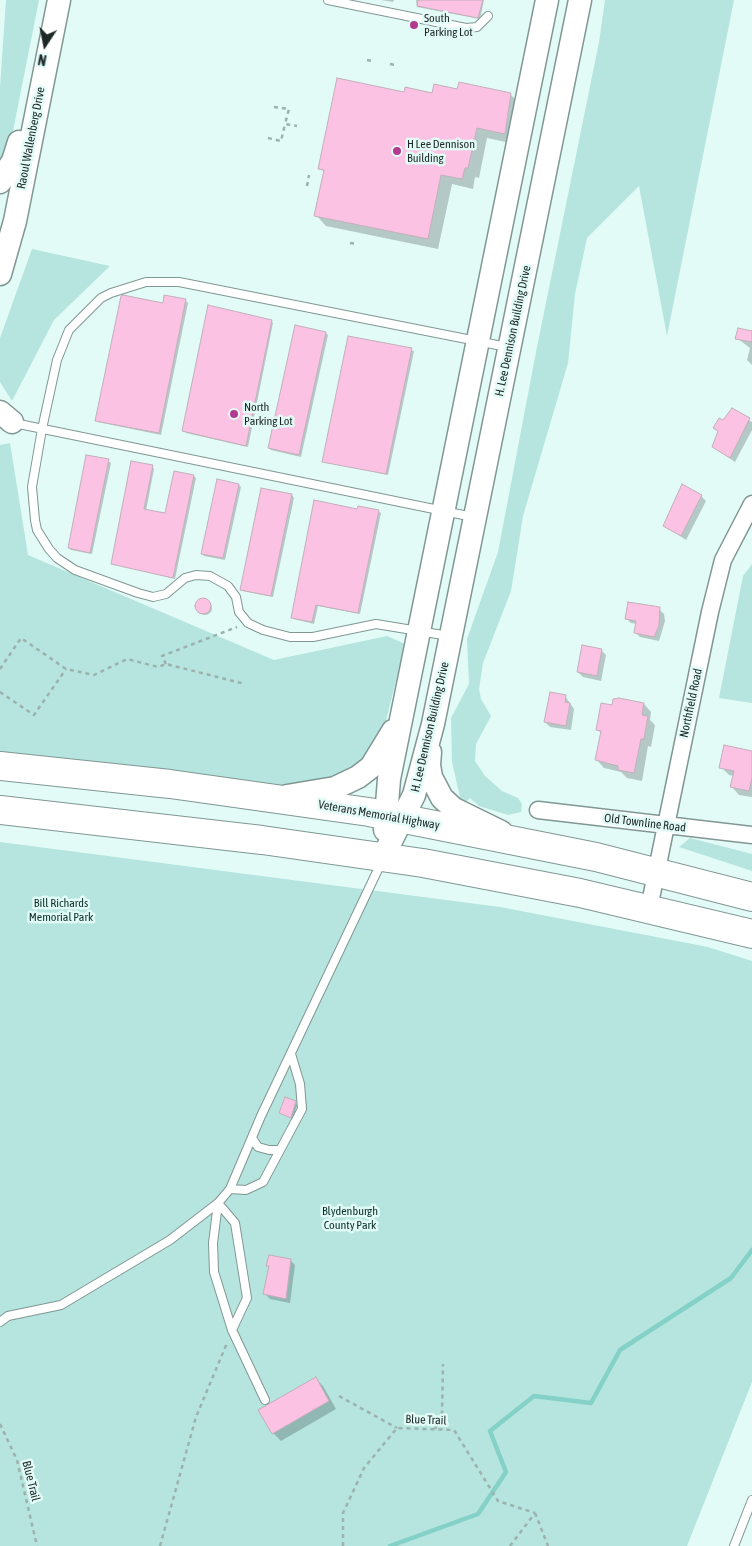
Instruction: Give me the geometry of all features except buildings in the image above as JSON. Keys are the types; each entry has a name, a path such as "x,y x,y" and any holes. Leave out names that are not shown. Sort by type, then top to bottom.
{"highway":[{"name":"Veterans Memorial Highway","path":"0,766 277,798 394,817 520,841 656,871 752,897"},
{"path":"0,810 250,838 384,857 478,873 649,908 752,934"}],"street":[{"name":"H. Lee Dennison Building Drive","path":"384,857 394,817 387,789 547,0"},
{"name":"H. Lee Dennison Building Drive","path":"394,817 414,795 433,724 580,0"},
{"path":"0,182 9,169 16,152 32,77 57,9"},
{"name":"Raoul Wallenberg Drive","path":"0,274 7,220 57,9"},
{"path":"514,164 545,171"},
{"name":"Northfield Road","path":"649,908 710,612 723,560 752,504"},
{"path":"277,798 335,788 358,778 376,759 401,717"},
{"path":"433,724 429,765 437,792 454,809 520,841"},
{"name":"Old Townline Road","path":"538,810 752,835"}],"lane":[{"path":"328,0 466,28 477,27 488,16"},
{"path":"450,637 420,630 376,624 298,638 275,634 248,623 239,612 236,598 228,586 210,576 196,575 185,578 166,594 154,597 83,574 57,558 38,530 33,509 32,487 42,429 57,360 69,330 101,298 146,282 179,282 509,348"},
{"path":"4,418 42,429 475,517"},
{"path":"0,1322 8,1316 61,1305 170,1240 218,1203 230,1189 252,1138 384,857"},
{"path":"230,1189 246,1190 263,1182 302,1109 300,1084 291,1054"},
{"path":"252,1138 258,1147 280,1150"},
{"path":"218,1203 213,1243 214,1272 232,1330 265,1400"},
{"path":"218,1203 235,1223 247,1298 232,1330"},
{"path":"734,1546 752,1500"}],"path":[{"path":"367,60 372,60"},
{"path":"390,64 396,65"},
{"path":"268,138 281,140 289,109 274,107"},
{"path":"285,124 298,126"},
{"path":"306,186 309,175"},
{"path":"350,243 357,244"},
{"path":"166,664 162,656 248,623"},
{"path":"0,669 21,638 66,669 94,675 127,659 158,667 166,664 245,684"},
{"path":"0,692 34,715 66,669"},
{"path":"160,1546 196,1417 232,1330"},
{"path":"435,1429 442,1414 443,1364"},
{"path":"339,1396 397,1428"},
{"name":"Blue Trail","path":"0,1424 16,1460 37,1546"},
{"name":"Blue Trail","path":"343,1546 343,1513 364,1468 397,1428 454,1430 498,1501 536,1513"},
{"path":"510,1546 536,1513"},
{"path":"536,1513 548,1546"}],"green space":[{"path":"6,0 39,0 8,156 0,165 0,87"},
{"path":"605,0 734,0 667,336 639,186 587,238 575,294 568,363 523,516 511,591 483,663 479,689 481,699 491,716 476,744 475,761 485,776 502,791 518,798 522,804 521,812 508,815 479,806 470,798 462,806 452,762 451,718 469,684 467,639 498,552 536,352 599,42"},
{"path":"32,249 110,266 54,320 12,401 0,382 0,338"},
{"path":"10,443 28,555 274,660 387,636 405,644 384,729 367,765 302,790 0,753 0,445"},
{"path":"752,564 752,703 719,698 743,576"},
{"path":"690,838 752,854 752,871 679,847"},
{"name":"Blydenburgh County Park","path":"0,842 500,907 708,947 752,961 752,1382 687,1546 0,1546"}],"waterway":[{"path":"390,1546 478,1514 506,1472 490,1431 534,1396 591,1403 620,1350 731,1278 752,1250"}],"place":[{"name":"South Parking Lot","path":"414,25"},
{"name":"H Lee Dennison Building","path":"397,151"},
{"name":"North Parking Lot","path":"234,414"}],"park label":[{"name":"Bill Richards Memorial Park","path":"61,910"}]}
